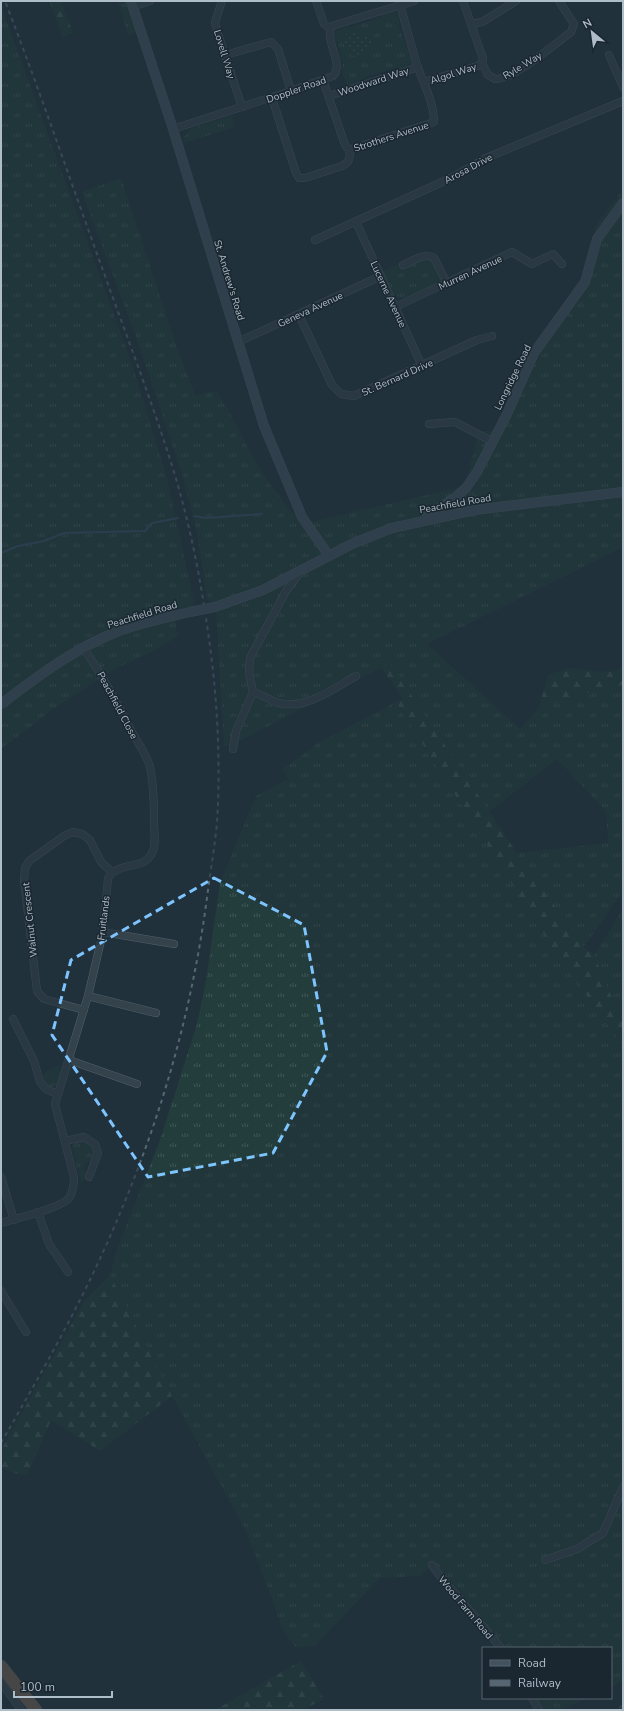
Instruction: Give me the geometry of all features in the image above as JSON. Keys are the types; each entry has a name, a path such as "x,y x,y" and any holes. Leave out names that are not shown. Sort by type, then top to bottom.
{"highway":[{"path":"1,1666 36,1710"}],"street":[{"path":"132,4 150,1"},
{"name":"Lovell Way","path":"222,1 216,22 224,55 242,107"},
{"path":"316,1 324,24 330,28 335,25 414,1"},
{"name":"Ryle Way","path":"463,1 483,58 482,63 488,75 495,79 505,78 571,32 574,24 559,1"},
{"path":"472,24 482,22 516,1"},
{"name":"St. Andrew's Road","path":"132,4 173,129 264,426 302,517 329,556"},
{"name":"Strothers Avenue","path":"323,80 345,145 349,150 434,122 434,116 400,5"},
{"name":"Doppler Road","path":"173,129 272,98 333,76 337,72 338,66 329,37 330,28"},
{"path":"224,55 271,42 278,49 291,91"},
{"path":"609,55 623,87"},
{"name":"Algol Way","path":"424,82 477,66 482,63"},
{"name":"Woodward Way","path":"329,96 418,67"},
{"path":"272,98 296,173 299,178 305,178 346,164 349,160 349,150"},
{"name":"Arosa Drive","path":"315,240 453,177 486,158 623,101"},
{"name":"Longridge Road","path":"414,522 439,509 466,488 477,472 493,442 534,353 585,282 597,239 623,203"},
{"name":"Lucerne Avenue","path":"356,222 422,366"},
{"name":"Murren Avenue","path":"395,307 512,252 532,264 554,254 562,264"},
{"path":"403,265 424,256 430,256 434,258 447,283"},
{"name":"Geneva Avenue","path":"238,342 381,276"},
{"name":"St. Bernard Drive","path":"299,315 332,385 341,394 354,396 477,340 492,336"},
{"path":"429,424 455,422 493,442"},
{"name":"Peachfield Road","path":"1,704 45,670 84,647 116,632 190,612 215,607 263,590 354,542 392,528 474,510 623,492"},
{"name":"Peachfield Road","path":"253,692 249,674 250,658 286,591 301,571"},
{"name":"Peachfield Close","path":"84,647 104,679 150,765 154,801 154,842 152,854 148,860 134,866 119,868 112,872"},
{"path":"233,749 236,731 253,692 259,694 265,699 295,705 307,702 356,676"},
{"name":"Walnut Crescent","path":"84,1010 44,999 37,991 26,895 25,868 35,856 64,836 73,832 82,834 90,840 101,862 112,872"},
{"name":"Fruitlands","path":"1,1223 38,1212 68,1199 74,1186 74,1177 55,1104 88,996 103,932 108,878 112,872"},
{"path":"103,932 174,944"},
{"path":"88,996 156,1013"},
{"path":"13,1018 34,1061 40,1082 46,1089 57,1094"},
{"path":"69,1060 137,1084"},
{"path":"65,1141 84,1137 95,1144 98,1153 89,1168 89,1177"},
{"path":"1,1177 14,1220"},
{"path":"38,1212 49,1244 68,1272"},
{"path":"1,1291 26,1332"},
{"path":"545,1560 577,1548 603,1533 623,1487"},
{"name":"Wood Farm Road","path":"432,1565 442,1579 500,1647"},
{"path":"1,1682 21,1710"},
{"path":"532,1699 538,1710"}],"highlighted area":[{"path":"214,878 304,925 327,1052 273,1153 148,1177 52,1035 71,960"}],"green space":[{"path":"49,1 61,1 73,33 63,37"},
{"path":"118,1 129,1 139,32 128,35"},
{"path":"1,6 132,364 167,478 194,602 190,615 176,621 176,629 180,635 155,650 111,671 52,710 1,749"},
{"path":"393,11 397,14 400,22 398,24 412,63 401,68 398,67 365,77 364,79 347,85 342,72 343,64 340,56 341,54 337,41 335,41 334,32 348,26 349,28 381,17 382,15"},
{"path":"350,32 358,32 364,37 369,35 372,42 364,51 354,57 344,45 345,35"},
{"path":"231,116 235,127 184,143 183,138 190,129"},
{"path":"121,178 175,342 195,395 216,391 226,406 256,463 267,480 292,513 311,522 474,484 538,353 573,306 601,242 623,210 623,547 427,644 520,729 539,707 578,695 623,685 623,891 584,947 517,853 608,843 606,811 557,759 489,812 390,663 230,746 224,745 216,611 207,599 198,537 182,474 140,348 82,192"},
{"path":"623,189 623,196 596,232 593,230"},
{"path":"426,258 432,260 441,278 440,282 403,299 399,298 393,292 383,271 401,263"},
{"path":"479,431 494,431 481,459 466,482"},
{"path":"390,663 517,853 584,947 594,955 613,1000 623,1014 623,1045 558,957 396,702 403,699 381,667"},
{"path":"623,666 623,685 578,695 539,707 548,675 569,668 612,672"},
{"path":"396,702 558,957 623,1045 623,1681 612,1686 612,1647 500,1647 461,1591 432,1565 420,1576 380,1578 315,1645 297,1648 283,1632 273,1601 245,1529 172,1396 110,1275 119,1244 160,1140 197,1024 206,981 220,883 256,796 288,779 283,769 318,743"},
{"path":"623,909 623,1014 613,1000 594,955"},
{"path":"61,1064 59,1070 61,1076 58,1083 53,1087 48,1087 45,1082 44,1075 49,1070"},
{"path":"78,1141 88,1143 96,1149 92,1162 85,1163 83,1168 87,1172 86,1179 81,1182 72,1148 73,1144"},
{"path":"110,1275 172,1396 100,1451 51,1420 27,1475 13,1473 1,1467 1,1450 85,1300"},
{"path":"301,1661 324,1699 303,1710 215,1710"},
{"path":"534,1699 585,1699 562,1710 541,1710"}],"waterway":[{"path":"194,516 206,518 262,514"},
{"path":"1,553 18,546 44,541 64,533 145,531 152,523 178,518"}],"railway":[{"path":"1,1443 84,1293 126,1198 158,1112 183,1026 193,981 213,856 217,822 219,775 216,702 208,632 195,556 177,482 142,378 5,1"}]}
